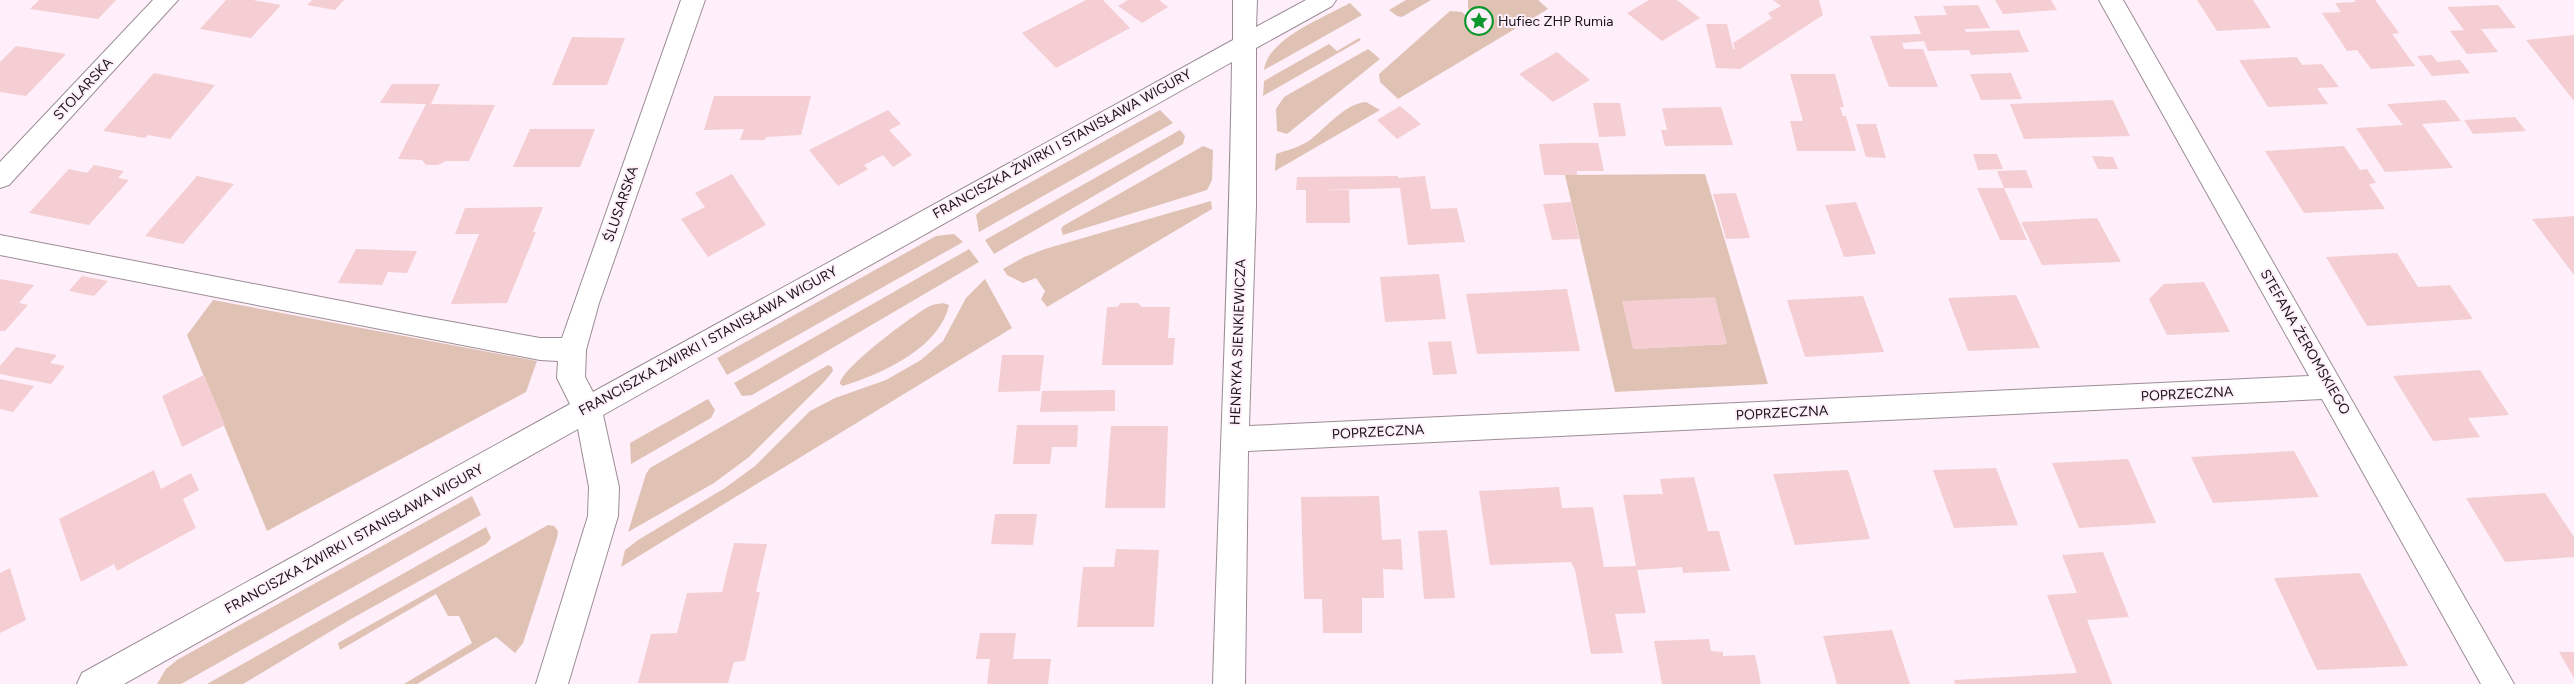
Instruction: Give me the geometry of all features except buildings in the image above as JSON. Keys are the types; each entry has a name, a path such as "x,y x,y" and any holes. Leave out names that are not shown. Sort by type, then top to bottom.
{"street":[{"name":"STOLARSKA","path":"0,178 166,0"},
{"name":"ŚLUSARSKA","path":"552,684 603,516 604,487 588,409 571,378 572,350 586,303 693,0"},
{"name":"HENRYKA SIENKIEWICZA","path":"1229,684 1234,439 1245,152 1243,44 1245,0"},
{"name":"FRANCISZKA ŻWIRKI I STANISŁAWA WIGURY","path":"93,684 1324,0"},
{"name":"STEFANA ŻEROMSKIEGO","path":"2111,0 2498,684"},
{"path":"0,245 418,327 540,349 572,350"},
{"name":"POPRZECZNA","path":"1234,439 2331,387"}],"shaded area":[{"path":"1406,0 1431,0 1402,17 1389,10"},
{"path":"1468,0 1538,0 1548,9 1398,99 1380,82 1379,74 1450,11 1462,12 1476,25 1483,22 1468,8"},
{"path":"1350,3 1362,15 1264,70 1275,48 1286,39 1313,22"},
{"path":"1359,38 1361,40 1263,96 1264,81 1329,44 1337,51"},
{"path":"1368,49 1380,59 1287,134 1277,131 1276,109 1284,97"},
{"path":"1366,102 1380,110 1275,171 1276,154 1306,142 1350,107"},
{"path":"1160,110 1173,123 979,232 976,215 981,210"},
{"path":"1180,130 1185,136 1183,144 994,254 985,240"},
{"path":"1203,146 1213,150 1212,180 1207,190 1063,235 1061,229 1063,226"},
{"path":"1705,174 1768,384 1615,392 1565,175","holes":["1714,297 1727,344 1633,349"]},
{"path":"1211,201 1212,209 1047,307 1041,299 1045,291 1036,278 1023,283 1007,275 1003,269 1024,257 1045,249"},
{"path":"954,234 963,242 727,375 717,358 936,236"},
{"path":"969,249 979,262 752,395 742,396 734,383"},
{"path":"985,279 1012,328 621,567 625,550 638,540 725,488 755,466 810,411 835,398 886,380 921,360 943,341 966,298"},
{"path":"213,300 537,361 526,392 267,531 187,335"},
{"path":"943,303 949,305 943,321 934,335 921,347 891,367 843,386 840,384 843,377 852,367 878,343 928,307"},
{"path":"828,365 832,367 833,371 824,382 749,457 714,483 628,532 646,474 650,468"},
{"path":"708,399 715,410 711,418 631,464 630,443"},
{"path":"472,496 481,515 181,684 157,684 166,669 177,660"},
{"path":"548,525 554,526 558,531 557,538 523,643 515,653 496,637 417,684 404,684 472,643 459,616 448,616 436,594 340,650 338,643"},
{"path":"486,527 491,538 486,544 351,619 243,684 207,684"}],"place":[{"name":"Hufiec ZHP Rumia","path":"1479,21"}]}
